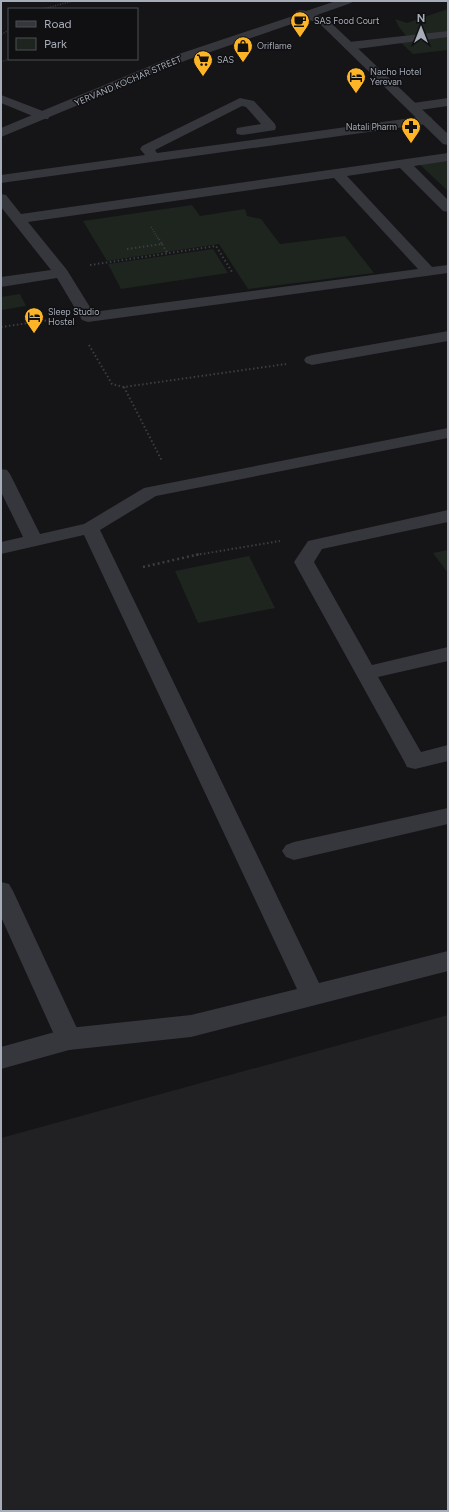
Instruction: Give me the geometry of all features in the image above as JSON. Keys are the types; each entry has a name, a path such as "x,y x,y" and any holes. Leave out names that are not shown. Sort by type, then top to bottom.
{"street":[{"name":"YERVAND KOCHAR STREET","path":"1,128 337,1"},
{"name":"YERVAND KOCHAR STREET","path":"303,14 347,1"},
{"path":"303,14 323,21 448,141"},
{"path":"349,46 448,34"},
{"path":"1,99 41,114"},
{"path":"154,158 147,148 240,102 250,104 270,127 229,133"},
{"path":"413,107 448,102"},
{"name":"YERVAND KOCHAR STREET","path":"1,134 41,114"},
{"path":"1,179 426,120"},
{"path":"157,144 200,137"},
{"path":"17,219 448,157"},
{"path":"403,163 448,208"},
{"path":"337,173 428,272"},
{"path":"1,198 60,272 88,317 448,269"},
{"path":"1,282 60,272"},
{"path":"312,360 448,336"},
{"path":"1,548 90,528 150,492 448,433"},
{"path":"1,474 34,541"},
{"path":"448,516 315,545 304,562 415,761 448,753"},
{"path":"90,528 312,994"},
{"path":"365,673 448,654"},
{"path":"294,851 448,816"},
{"path":"1,892 69,1040"},
{"path":"1,1058 69,1040 191,1026 312,994 448,961"}],"path":[{"path":"46,8 73,1"},
{"path":"1,37 2,34 8,31"},
{"path":"1,62 8,59"},
{"path":"136,202 168,254"},
{"path":"127,249 162,244"},
{"path":"60,272 216,246 247,296"},
{"path":"1,327 72,317 88,317"},
{"path":"72,317 112,384 124,387 312,360"},
{"path":"124,387 175,487"},
{"path":"111,574 204,554 280,541 315,545"}],"shaded area":[{"path":"448,1015 448,1511 1,1511 1,1138"}],"green space":[{"path":"448,9 448,32 406,36 395,19 407,23"},
{"path":"448,35 448,50 413,54 399,41"},
{"path":"448,158 448,191 418,163"},
{"path":"192,205 200,216 245,209 247,216 261,219 280,244 345,236 374,273 248,289 219,244 107,261 83,221"},
{"path":"213,249 228,273 121,289 108,264"},
{"path":"20,294 26,306 1,310 1,297"},
{"path":"448,550 448,573 433,553"},
{"path":"249,556 275,608 198,623 175,571"}],"place":[{"name":"SAS Food Court","path":"300,38"},
{"name":"Oriflame","path":"243,63"},
{"name":"SAS","path":"203,77"},
{"name":"Nacho Hotel Yerevan","path":"356,94"},
{"name":"Natali Pharm","path":"411,144"},
{"name":"Sleep Studio Hostel","path":"34,334"}]}
